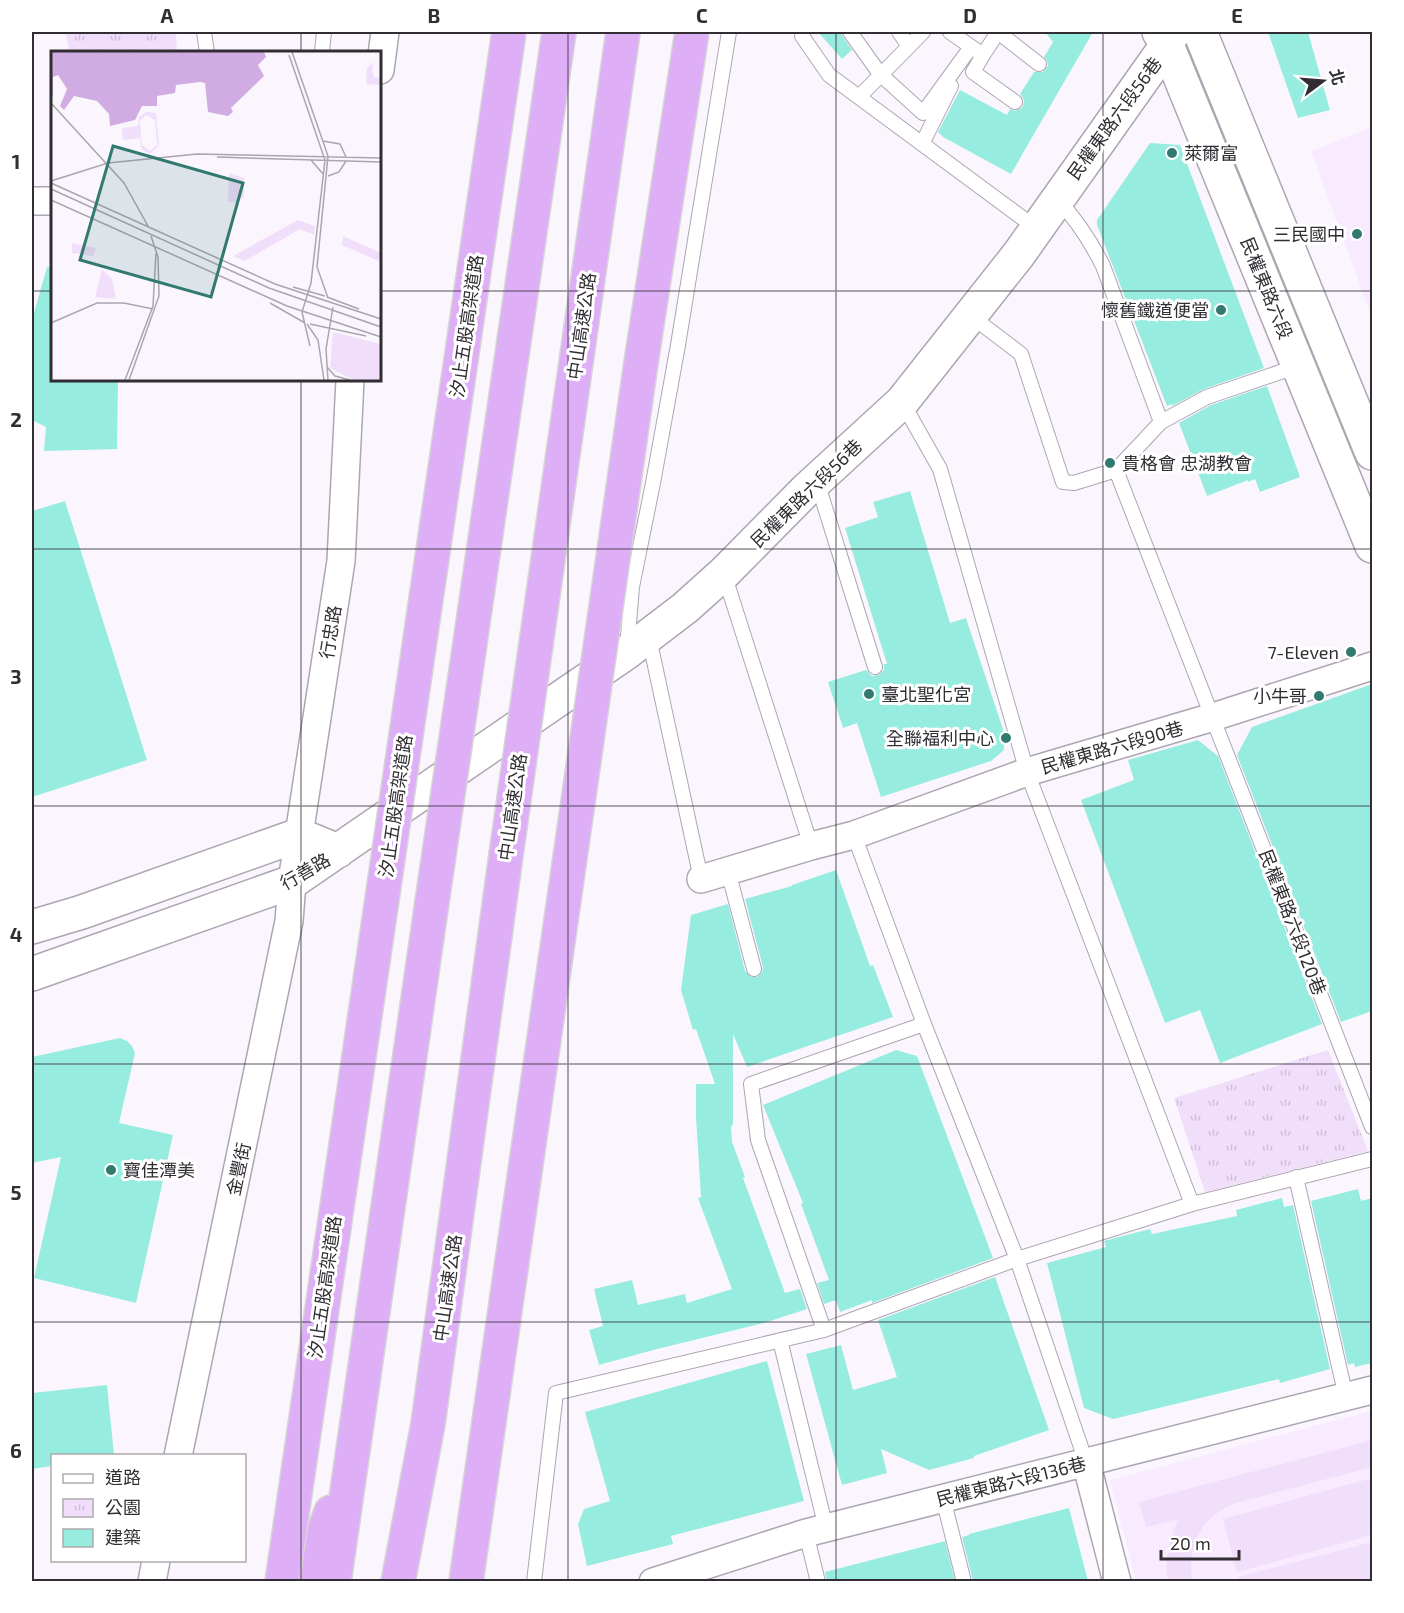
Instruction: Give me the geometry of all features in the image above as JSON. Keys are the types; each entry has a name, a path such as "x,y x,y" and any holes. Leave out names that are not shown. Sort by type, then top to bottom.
{"highway":[{"name":"汐止五股高架道路","path":"282,1581 509,32"},
{"path":"334,1581 559,32"},
{"name":"中山高速公路","path":"398,1581 428,1424 623,32"},
{"path":"466,1581 641,363 692,32"},
{"path":"422,1581 428,1424"},
{"path":"305,1581 351,1457"}],"street":[{"path":"381,62 385,32"},
{"name":"民權東路六段","path":"1200,32 1372,453"},
{"name":"民權東路六段56巷","path":"338,851 638,644 685,608 724,573 817,480 903,402 1019,254 1166,36"},
{"name":"民權東路六段","path":"1166,36 1372,546"},
{"path":"32,201 51,201"},
{"name":"行忠路","path":"292,882 341,561 350,381"},
{"name":"民權東路六段90巷","path":"701,879 854,835 1027,772 1213,717 1372,666"},
{"name":"行善路","path":"32,927 82,912 298,835 338,851"},
{"name":"行善路","path":"32,974 292,882 338,851"},
{"name":"金豐街","path":"178,1454 288,928 292,882"},
{"name":"民權東路六段136巷","path":"658,1581 816,1530 1372,1390"},
{"path":"1086,1462 1117,1581"},
{"path":"152,1581 156,1562"}],"lane":[{"path":"204,32 207,51"},
{"path":"322,51 324,32"},
{"path":"701,879 638,644 632,587 678,345 729,32"},
{"path":"803,32 802,36 829,75 1036,228"},
{"path":"850,32 880,74 923,113 977,51 998,32 1039,64"},
{"path":"899,32 908,45"},
{"path":"859,97 923,32"},
{"path":"950,32 977,51"},
{"path":"922,144 977,51"},
{"path":"977,51 973,72 1015,102"},
{"path":"1057,199 1092,245 1104,266 1161,422"},
{"path":"970,316 1021,354 1063,482 1074,483 1116,470 1161,422 1207,397 1298,366"},
{"path":"903,402 940,469 1027,772 1192,1204"},
{"name":"民權東路六段120巷","path":"1116,470 1372,1127"},
{"path":"817,480 875,667"},
{"path":"724,573 811,846"},
{"path":"854,835 924,1024 1017,1259 1086,1462"},
{"path":"728,871 754,969"},
{"path":"824,1330 758,1140 751,1084 924,1024"},
{"path":"534,1581 556,1393 824,1330 1017,1259 1192,1204 1372,1159"},
{"path":"1296,1177 1346,1397"},
{"path":"780,1340 816,1530 818,1581"},
{"path":"943,1498 964,1581"}],"shaded area":[{"name":"三民國中","path":"1372,127 1372,318 1311,151"},
{"path":"1372,1411 1372,1581 1136,1581 1110,1480"}],"green space":[{"path":"66,32 176,32 177,51 69,51"},
{"path":"1328,1050 1368,1151 1205,1192 1174,1098"},
{"path":"1372,1440 1372,1467 1236,1503 1213,1516 1199,1533 1195,1544 1192,1555 1192,1581 1168,1581 1167,1558 1178,1519 1146,1527 1139,1502"},
{"path":"1372,1478 1372,1535 1237,1572 1223,1519"},
{"path":"1372,1542 1372,1581 1239,1581 1238,1577"}],"building":[{"path":"818,32 841,32 852,50 842,59"},
{"path":"1045,32 1093,32 1011,174 943,137 938,132 960,90 1007,115 1010,109 1015,111 1022,108 1024,102 1020,94 1034,72 1043,72 1048,66 1044,57 1053,42"},
{"path":"1268,32 1308,32 1330,110 1298,118"},
{"path":"1150,143 1180,145 1264,368 1204,389 1172,406 1172,404 1167,406 1097,225 1097,220"},
{"path":"47,267 51,268 51,381 118,381 117,449 44,451 46,427 32,420 32,320"},
{"path":"1267,386 1300,477 1260,492 1255,479 1248,482 1248,480 1207,496 1179,423 1211,405"},
{"path":"910,491 950,623 966,618 1003,729 1004,750 991,761 881,797 857,723 843,728 828,682 866,670 872,676 878,675 884,670 884,664 887,664 845,528 878,517 873,502"},
{"path":"65,501 147,760 32,797 32,511"},
{"path":"1372,684 1372,1011 1341,1022 1237,755 1252,727"},
{"path":"1198,740 1218,756 1322,1024 1220,1063 1200,1010 1165,1023 1081,800 1134,780 1128,760"},
{"path":"836,870 870,966 873,965 893,1017 747,1067 733,1034 732,1142 785,1293 800,1289 807,1309 764,1323 599,1365 589,1330 603,1326 594,1289 632,1280 638,1305 685,1294 687,1303 732,1289 698,1198 701,1197 696,1084 715,1084 696,1029 693,1030 681,990 691,915 728,904 745,971 751,977 757,977 763,967 745,899 792,886"},
{"name":"寶佳潭美","path":"120,1038 132,1046 135,1053 119,1123 173,1135 136,1303 34,1278 61,1157 32,1163 32,1057"},
{"path":"896,1050 917,1056 993,1258 872,1303 872,1300 840,1312 836,1300 824,1304 817,1283 829,1280 801,1204 803,1203 763,1105"},
{"path":"1358,1189 1361,1201 1372,1198 1372,1363 1355,1367 1354,1363 1348,1365 1311,1201"},
{"path":"1282,1198 1284,1207 1293,1205 1330,1369 1280,1383 1279,1379 1113,1419 1084,1408 1047,1263 1106,1247 1104,1241 1150,1229 1152,1234 1237,1216 1236,1210"},
{"path":"995,1277 1049,1430 974,1456 974,1458 929,1470 881,1449 887,1473 842,1485 806,1354 841,1345 853,1390 897,1377 878,1320"},
{"path":"767,1361 804,1501 671,1536 673,1544 587,1566 578,1524 584,1509 610,1501 585,1412"},
{"path":"107,1385 114,1454 51,1454 51,1466 32,1469 32,1393"},
{"path":"1069,1508 1088,1581 973,1581 962,1537"},
{"path":"945,1541 955,1581 827,1581 825,1572"}],"place":[{"name":"萊爾富","path":"1172,153"},
{"name":"三民國中","path":"1357,234"},
{"name":"懷舊鐵道便當","path":"1221,310"},
{"name":"貴格會 忠湖教會","path":"1110,463"},
{"name":"7-Eleven","path":"1351,652"},
{"name":"臺北聖化宮","path":"869,694"},
{"name":"小牛哥","path":"1319,696"},
{"name":"全聯福利中心","path":"1006,738"},
{"name":"寶佳潭美","path":"111,1170"}]}
